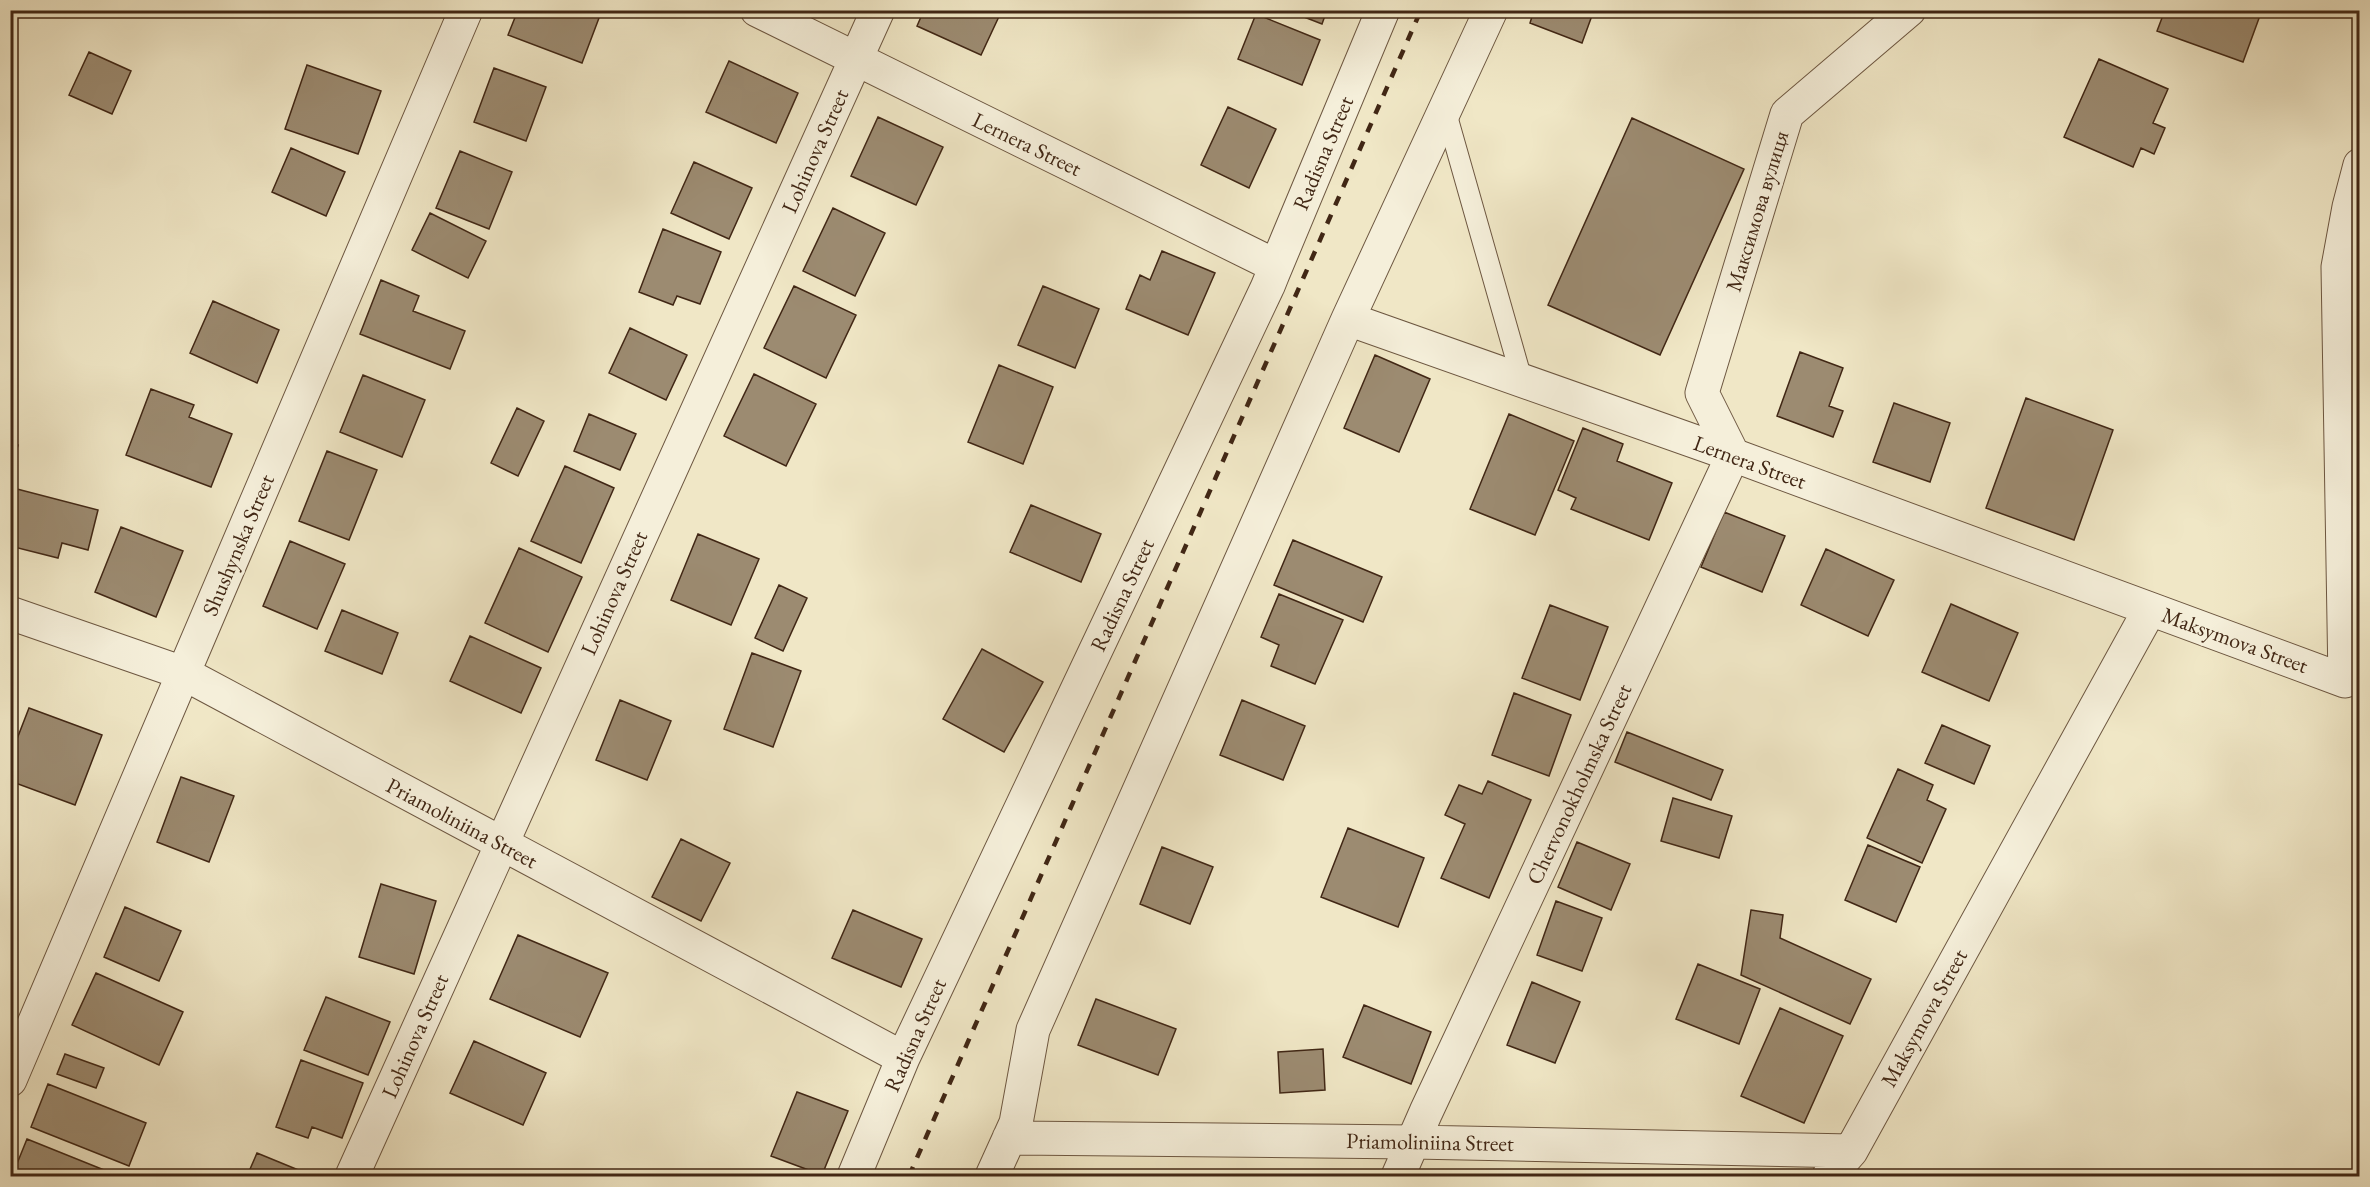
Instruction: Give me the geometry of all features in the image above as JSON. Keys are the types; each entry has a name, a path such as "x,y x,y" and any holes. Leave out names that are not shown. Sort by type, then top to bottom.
{"street":[{"name":"Shushynska Street","path":"10,1080 466,10"},
{"name":"Lernera Street","path":"757,10 1272,277"},
{"name":"Lohinova Street","path":"352,1176 878,10"},
{"name":"Radisna Street","path":"854,1176 903,1058 1272,277 1383,10"},
{"path":"993,1176 1016,1123 1033,1030 1348,319 1491,10"},
{"name":"Максимова вулиця","path":"1733,455 1702,393 1787,114 1909,10"},
{"name":"Maksymova Street","path":"1829,1176 1851,1151 2150,609 2345,681 2338,267 2349,207 2360,165"},
{"name":"Lernera Street","path":"1348,319 1733,455 2150,609"},
{"name":"Chervonokholmska Street","path":"1398,1176 1733,455"},
{"name":"Priamoliniina Street","path":"10,613 183,673 903,1058"},
{"name":"Priamoliniina Street","path":"1009,1138 1413,1142 1851,1151"}],"lane":[{"path":"1445,109 1522,380"}],"building":[{"path":"518,10 602,10 582,63 508,35"},
{"path":"924,10 1002,10 981,55 917,26"},
{"path":"1286,10 1327,10 1322,24"},
{"path":"1534,10 1594,10 1582,43 1530,23"},
{"path":"2165,10 2262,10 2243,62 2157,31"},
{"path":"1256,14 1320,40 1302,85 1238,59"},
{"path":"89,52 131,71 112,114 69,95"},
{"path":"2099,59 2168,89 2153,123 2165,128 2154,154 2141,148 2133,167 2064,137"},
{"path":"729,61 798,93 776,143 706,112"},
{"path":"307,65 381,91 358,154 285,129"},
{"path":"494,68 546,87 526,141 474,122"},
{"path":"1228,107 1276,129 1249,188 1201,165"},
{"path":"878,117 943,147 916,205 851,176"},
{"path":"1632,118 1744,169 1660,355 1548,305"},
{"path":"291,148 345,172 326,216 272,192"},
{"path":"460,151 512,172 489,229 436,208"},
{"path":"694,162 752,188 729,239 671,213"},
{"path":"833,208 885,233 855,296 803,271"},
{"path":"430,213 486,241 468,278 412,250"},
{"path":"663,229 721,252 700,304 677,296 673,305 639,292"},
{"path":"1162,251 1215,273 1188,335 1126,309 1140,275 1150,280"},
{"path":"381,280 419,296 413,311 465,331 450,369 360,334"},
{"path":"794,286 856,315 826,378 764,348"},
{"path":"1043,286 1099,309 1075,368 1018,345"},
{"path":"213,301 279,330 257,383 190,353"},
{"path":"630,328 687,355 666,400 609,373"},
{"path":"1800,352 1843,368 1829,406 1843,411 1833,437 1777,416"},
{"path":"1375,355 1430,379 1399,452 1344,428"},
{"path":"999,365 1053,387 1023,464 968,442"},
{"path":"754,374 816,404 786,466 724,436"},
{"path":"363,375 425,400 402,457 340,432"},
{"path":"151,389 194,405 189,417 232,434 211,487 126,455"},
{"path":"2026,398 2113,430 2074,540 1986,508"},
{"path":"1894,403 1950,423 1930,482 1873,462"},
{"path":"517,408 544,421 518,476 491,463"},
{"path":"589,414 636,434 620,470 574,451"},
{"path":"1509,414 1574,441 1535,535 1470,509"},
{"path":"1583,428 1623,444 1617,461 1672,483 1649,540 1571,509 1576,498 1558,490"},
{"path":"10,443 18,445 10,476"},
{"path":"327,451 377,470 349,540 299,521"},
{"path":"565,466 614,488 581,563 531,541"},
{"path":"17,489 98,510 88,550 62,543 58,558 10,546 10,513"},
{"path":"1031,505 1101,534 1081,582 1010,552"},
{"path":"1724,512 1785,536 1762,592 1701,567"},
{"path":"121,527 183,551 156,617 95,592"},
{"path":"698,534 759,559 731,625 671,600"},
{"path":"1293,540 1382,577 1363,622 1274,585"},
{"path":"290,541 345,564 317,629 263,606"},
{"path":"519,548 582,577 548,652 485,623"},
{"path":"1826,549 1894,580 1868,636 1801,605"},
{"path":"779,585 807,598 783,651 755,638"},
{"path":"1279,594 1343,620 1315,684 1271,666 1279,645 1261,637"},
{"path":"1951,604 2018,633 1989,701 1922,672"},
{"path":"1550,605 1608,627 1580,700 1522,678"},
{"path":"342,610 398,633 382,674 325,651"},
{"path":"470,636 541,668 521,713 450,681"},
{"path":"982,649 1043,682 1004,752 943,719"},
{"path":"752,653 801,671 773,747 724,729"},
{"path":"1514,693 1571,715 1549,776 1492,755"},
{"path":"620,700 671,721 647,780 596,760"},
{"path":"1242,700 1305,726 1283,780 1220,755"},
{"path":"29,708 102,735 75,805 10,781 10,757"},
{"path":"1942,725 1990,746 1974,784 1925,763"},
{"path":"1627,732 1723,770 1711,800 1615,762"},
{"path":"1898,769 1933,785 1927,800 1946,809 1922,863 1867,838"},
{"path":"181,777 234,796 209,862 157,842"},
{"path":"1488,781 1531,800 1489,898 1441,878 1465,824 1445,815 1459,785 1482,794"},
{"path":"1673,798 1732,816 1719,858 1661,841"},
{"path":"1348,828 1424,858 1398,927 1321,897"},
{"path":"681,839 730,863 701,921 652,897"},
{"path":"1577,842 1630,864 1611,910 1558,887"},
{"path":"1868,845 1920,867 1896,922 1845,900"},
{"path":"1162,847 1213,867 1190,924 1140,904"},
{"path":"381,884 436,901 414,974 359,957"},
{"path":"1556,901 1602,918 1582,971 1537,955"},
{"path":"125,907 181,931 159,981 104,957"},
{"path":"853,910 922,939 901,987 832,958"},
{"path":"1751,910 1783,915 1780,938 1871,979 1850,1024 1741,975"},
{"path":"518,935 608,973 580,1037 490,999"},
{"path":"1698,964 1760,989 1739,1044 1676,1019"},
{"path":"96,973 183,1012 159,1065 72,1025"},
{"path":"1532,982 1580,1002 1555,1063 1507,1045"},
{"path":"326,997 390,1022 368,1075 304,1050"},
{"path":"1096,999 1176,1029 1158,1075 1078,1045"},
{"path":"1364,1005 1431,1032 1411,1084 1343,1057"},
{"path":"1780,1008 1843,1036 1804,1123 1741,1096"},
{"path":"474,1041 546,1073 523,1125 450,1093"},
{"path":"1323,1049 1325,1090 1280,1093 1278,1052"},
{"path":"65,1054 104,1068 96,1088 57,1074"},
{"path":"301,1060 363,1083 342,1138 312,1127 308,1138 276,1127"},
{"path":"48,1084 146,1123 129,1166 31,1127"},
{"path":"797,1092 848,1111 822,1175 771,1156"},
{"path":"27,1139 119,1176 12,1176"},
{"path":"257,1153 313,1176 247,1176"}],"railway":[{"path":"909,1176 1421,10"}]}
